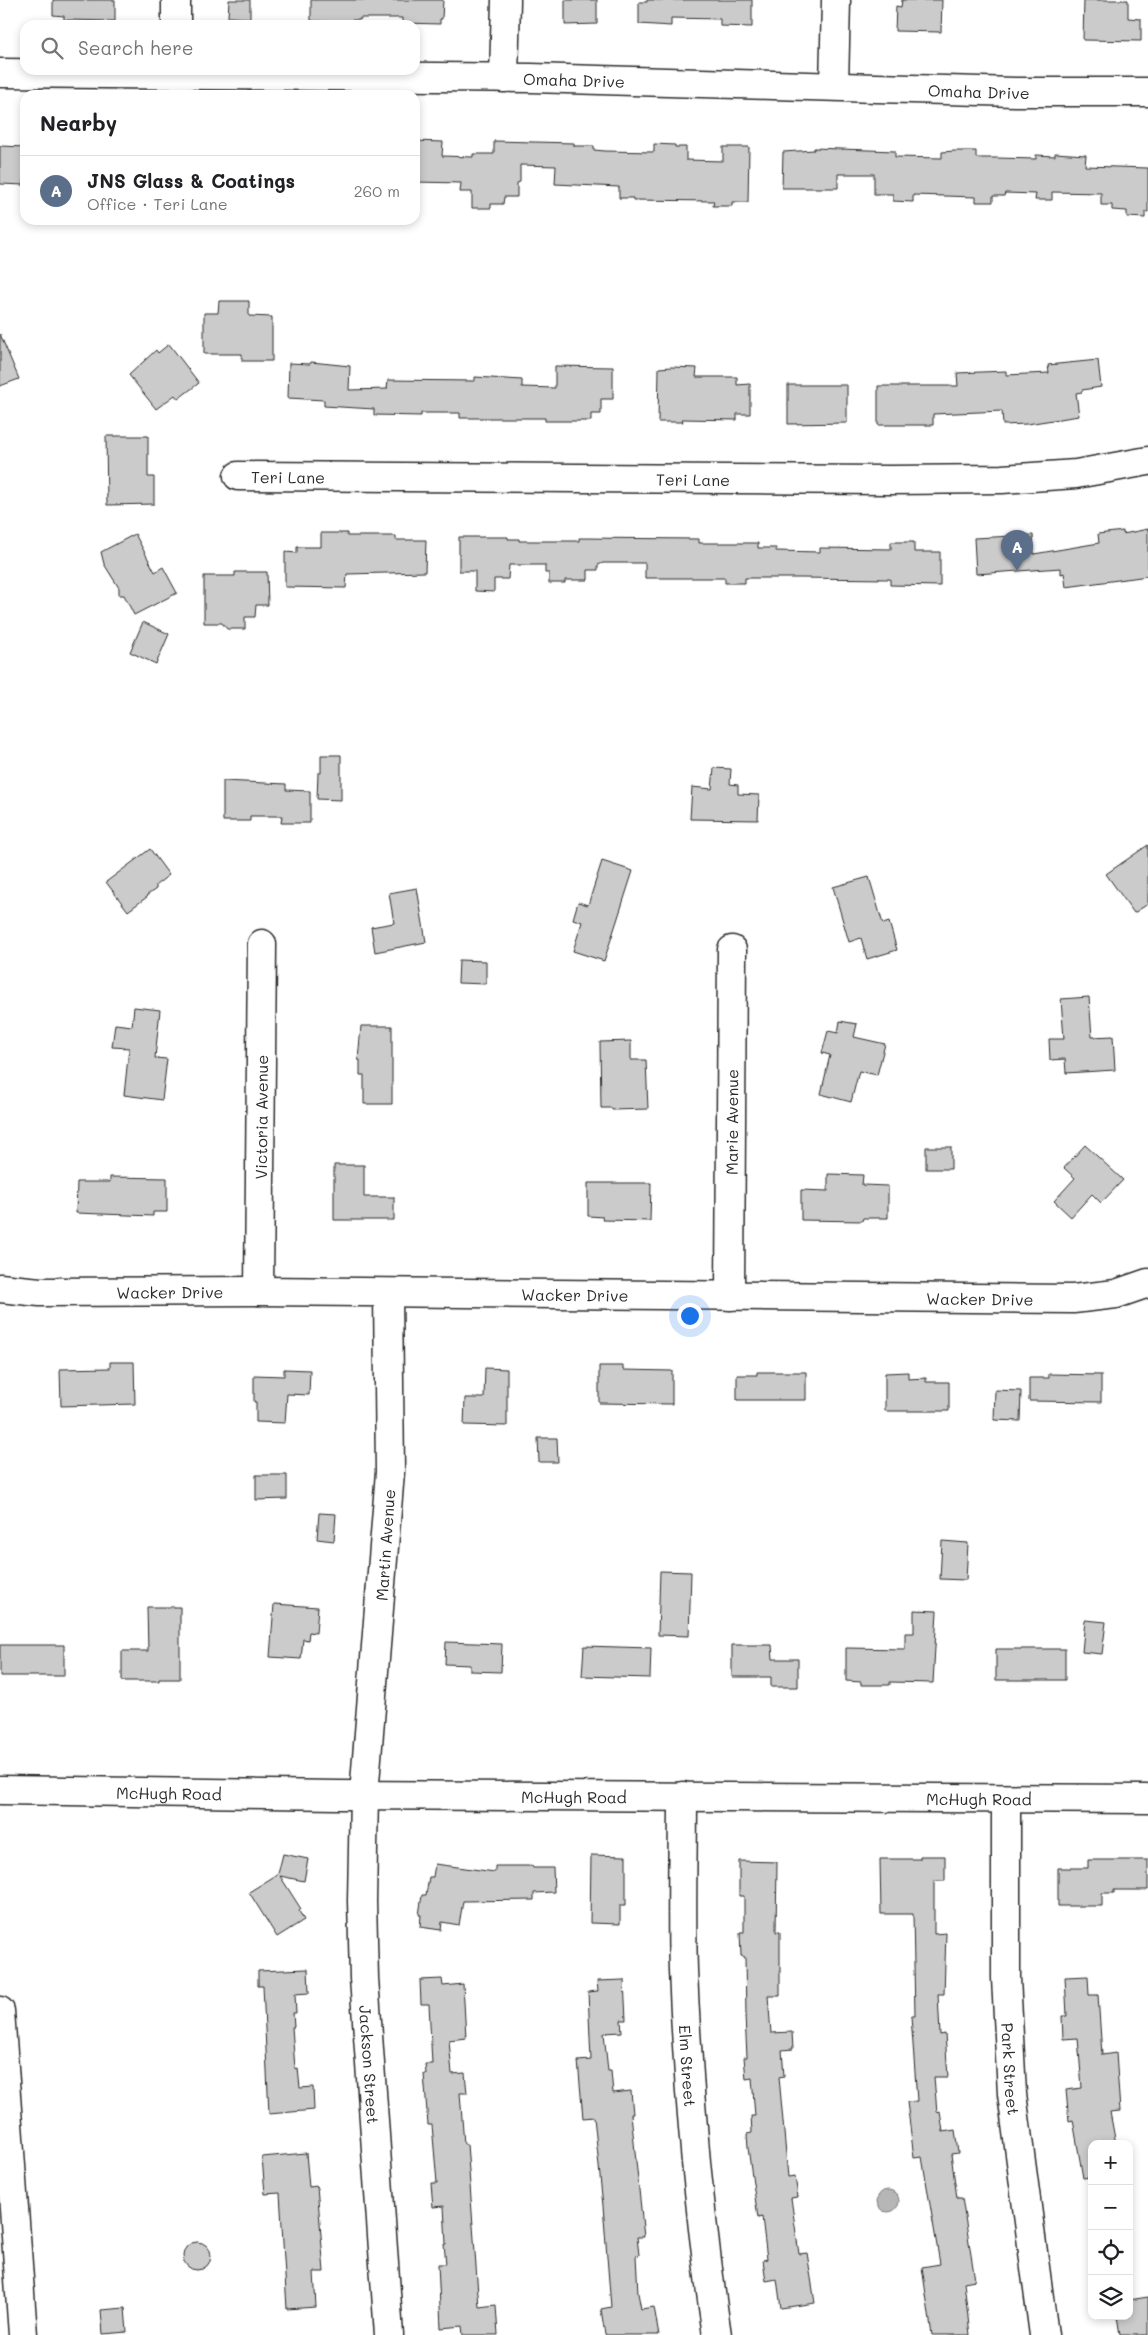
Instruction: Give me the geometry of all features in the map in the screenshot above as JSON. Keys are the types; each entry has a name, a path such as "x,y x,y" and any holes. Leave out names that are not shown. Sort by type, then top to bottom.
{"street":[{"path":"176,0 176,20"},
{"path":"504,78 506,0"},
{"path":"834,86 836,0"},
{"name":"Omaha Drive","path":"0,73 20,73"},
{"name":"Omaha Drive","path":"340,75 1015,92 1148,92"},
{"name":"Teri Lane","path":"238,476 1002,479 1076,474 1148,461"},
{"name":"Victoria Avenue","path":"259,1291 262,944"},
{"name":"Marie Avenue","path":"730,1296 732,950"},
{"name":"Wacker Drive","path":"0,1288 40,1292 259,1291 388,1294 1073,1299 1116,1294 1148,1284"},
{"name":"Martin Avenue","path":"364,1795 390,1472 388,1294"},
{"name":"McHugh Road","path":"0,1790 364,1795 1006,1800 1148,1799"},
{"name":"Jackson Street","path":"364,1795 364,1978 389,2335"},
{"name":"Elm Street","path":"683,1796 683,1970 690,2093 704,2244 717,2335"},
{"name":"Park Street","path":"1006,1800 1006,1978 1012,2094 1044,2335"},
{"path":"0,2011 23,2335"}],"shaded area":[{"path":"888,2190 896,2193 899,2201 896,2209 888,2212 880,2209 877,2201 880,2193"}],"building":[{"path":"53,0 115,0 115,20 64,20 64,16 53,15"},
{"path":"229,0 250,0 250,18 228,17"},
{"path":"311,0 443,0 440,24 420,23 420,20 402,20 402,18 311,20"},
{"path":"565,0 597,0 597,24 565,25"},
{"path":"647,0 752,0 752,27 720,26 720,19 671,18 671,26 639,24 639,2 647,2"},
{"path":"902,0 942,0 941,32 895,31 896,6 901,7"},
{"path":"1084,0 1128,0 1128,18 1141,19 1141,41 1083,40"},
{"path":"420,141 443,142 442,156 473,157 473,154 494,154 494,141 574,143 574,146 594,146 594,150 605,151 654,152 654,144 675,145 675,147 686,147 686,160 723,161 723,147 749,147 748,202 732,202 732,206 713,206 714,201 633,200 633,198 619,198 619,187 555,184 556,166 520,165 520,182 517,183 517,197 504,197 503,204 491,204 491,208 472,208 472,192 460,192 461,183 420,182"},
{"path":"0,146 20,147 20,185 0,184"},
{"path":"814,148 895,151 895,157 942,158 942,152 954,151 976,151 976,158 1036,159 1036,155 1055,156 1055,153 1086,155 1085,166 1148,168 1148,212 1145,212 1145,218 1127,217 1127,211 1112,210 1112,205 1101,205 1101,193 1052,192 1052,200 1035,200 1036,194 1005,193 1004,196 993,196 993,202 976,202 976,197 913,195 913,202 893,201 893,194 874,194 874,174 838,174 838,188 782,188 783,152 814,150"},
{"path":"219,301 249,301 249,316 272,317 272,361 242,361 242,354 204,354 204,313 218,313"},
{"path":"0,334 19,379 0,386"},
{"path":"169,344 199,383 178,399 175,395 156,409 129,375 156,350 158,353"},
{"path":"1098,360 1101,387 1082,390 1082,392 1076,393 1079,416 1027,424 1003,425 1002,411 933,414 933,425 878,425 878,386 958,386 957,373 1006,371 1006,375 1049,373 1048,365"},
{"path":"311,362 350,366 349,390 387,389 388,380 475,381 475,377 522,380 522,387 555,388 555,366 613,367 613,399 601,399 601,414 591,414 591,421 545,421 545,418 460,418 460,413 421,413 421,416 374,415 374,409 324,406 324,400 288,398 289,363 310,364"},
{"path":"659,368 697,368 696,377 737,377 737,385 750,384 750,414 737,414 737,420 682,419 683,422 658,422"},
{"path":"788,385 847,385 847,423 788,424"},
{"path":"106,436 148,436 148,477 154,477 154,504 107,505"},
{"path":"1148,529 1148,576 1066,587 1064,573 1061,574 1061,568 976,574 974,538 1033,535 1034,554 1099,543 1098,534 1123,531 1123,534"},
{"path":"321,533 347,533 347,536 396,536 396,540 426,540 425,572 347,574 346,588 285,587 285,552 297,553 297,547 321,547"},
{"path":"135,534 155,572 163,567 177,593 134,615 124,595 119,595 119,588 104,564 101,552"},
{"path":"459,537 508,537 508,539 519,539 519,541 579,541 579,538 699,539 699,543 758,543 758,548 776,548 776,551 820,552 820,548 891,549 891,542 914,542 914,552 940,552 940,586 890,585 890,579 745,578 745,583 725,583 725,578 645,578 645,563 603,563 598,565 598,570 588,570 588,580 565,580 565,583 549,583 549,573 545,573 545,565 509,565 508,579 494,579 494,592 475,591 475,571 459,571"},
{"path":"235,572 267,572 268,605 256,605 255,617 245,617 245,629 227,629 222,623 204,623 204,576 235,576"},
{"path":"143,622 169,634 156,664 130,652"},
{"path":"321,755 341,755 341,800 317,799 318,773 321,773"},
{"path":"714,768 731,769 730,784 738,785 738,794 759,795 758,820 690,819 692,787 712,789"},
{"path":"223,781 286,784 286,790 310,791 310,823 281,823 282,816 250,816 250,821 223,821"},
{"path":"1148,845 1148,904 1134,913 1106,874"},
{"path":"150,849 169,875 156,885 156,889 147,897 128,911 106,882"},
{"path":"602,861 633,871 604,961 573,951 582,922 573,919 578,902 588,905"},
{"path":"869,877 883,924 889,922 897,950 867,959 861,938 849,942 833,887"},
{"path":"417,888 426,942 375,952 371,927 394,923 389,893"},
{"path":"459,960 486,961 486,984 458,983"},
{"path":"1089,997 1092,1037 1113,1036 1115,1070 1066,1073 1065,1059 1050,1060 1049,1039 1064,1039 1061,999"},
{"path":"134,1007 160,1010 155,1058 167,1059 162,1100 124,1095 129,1048 112,1047 115,1024 132,1026"},
{"path":"840,1021 857,1024 854,1037 885,1044 877,1075 859,1071 851,1102 821,1094 830,1055 822,1053 828,1031 838,1033"},
{"path":"361,1026 392,1026 392,1104 364,1104 364,1075 360,1075 360,1060 358,1060"},
{"path":"631,1041 631,1060 646,1060 648,1109 612,1110 612,1108 601,1108 600,1042"},
{"path":"1085,1145 1123,1180 1101,1203 1092,1194 1071,1217 1054,1201 1075,1178 1064,1168"},
{"path":"926,1147 951,1147 951,1169 926,1169"},
{"path":"334,1165 364,1165 364,1197 394,1197 394,1220 334,1220"},
{"path":"828,1174 863,1175 862,1185 888,1186 888,1218 863,1218 862,1221 801,1220 801,1190 828,1191"},
{"path":"110,1177 167,1178 167,1212 153,1212 153,1216 76,1213 77,1182 110,1182"},
{"path":"588,1183 651,1183 650,1221 602,1220 603,1217 588,1216"},
{"path":"110,1362 134,1362 135,1404 61,1406 60,1369 110,1368"},
{"path":"599,1366 623,1366 623,1370 672,1371 672,1404 599,1403"},
{"path":"485,1368 507,1369 507,1426 464,1425 465,1398 484,1398"},
{"path":"284,1369 310,1370 309,1395 287,1394 285,1423 256,1422 254,1375 284,1376"},
{"path":"757,1372 806,1372 806,1400 737,1400 737,1375 757,1375"},
{"path":"908,1372 908,1379 926,1378 926,1382 949,1382 949,1411 885,1411 885,1373"},
{"path":"1049,1374 1101,1375 1101,1402 1029,1401 1029,1378 1049,1378"},
{"path":"995,1390 1021,1391 1020,1421 994,1420"},
{"path":"538,1438 557,1438 558,1462 539,1462"},
{"path":"256,1475 287,1475 287,1499 256,1500"},
{"path":"319,1513 336,1514 334,1541 317,1539"},
{"path":"942,1541 968,1543 966,1580 940,1579"},
{"path":"660,1571 691,1572 689,1636 658,1635"},
{"path":"274,1604 318,1607 316,1633 309,1632 308,1640 303,1639 301,1659 270,1657"},
{"path":"147,1607 180,1607 180,1679 122,1681 122,1651 148,1651"},
{"path":"914,1610 937,1611 933,1683 890,1682 890,1685 861,1685 861,1682 846,1681 846,1648 905,1649 905,1633 914,1633"},
{"path":"1085,1620 1106,1622 1102,1654 1082,1652"},
{"path":"446,1642 502,1644 501,1672 470,1671 470,1665 445,1664"},
{"path":"0,1645 64,1645 64,1676 0,1676"},
{"path":"732,1645 772,1645 773,1659 798,1659 798,1687 771,1687 771,1677 732,1677"},
{"path":"584,1646 651,1648 650,1678 582,1676"},
{"path":"996,1649 1065,1649 1065,1680 996,1680"},
{"path":"283,1854 308,1859 304,1881 280,1876 301,1909 299,1911 304,1920 277,1937 249,1892 278,1874"},
{"path":"591,1855 626,1856 626,1905 620,1905 620,1924 590,1923"},
{"path":"920,1856 945,1856 945,1881 934,1881 934,1934 946,1933 944,1994 938,1994 940,2035 945,2034 948,2077 934,2077 937,2112 940,2111 943,2132 955,2130 958,2153 951,2154 957,2198 962,2198 975,2280 964,2282 970,2335 932,2335 922,2267 940,2264 922,2157 914,2158 907,2102 917,2101 911,2016 915,2016 913,1914 881,1914 880,1859 920,1859"},
{"path":"1088,1860 1148,1860 1148,1890 1114,1890 1114,1893 1102,1893 1102,1906 1058,1906 1058,1868 1088,1868"},
{"path":"739,1861 777,1862 776,1932 780,1932 780,1996 768,1996 771,2033 792,2032 793,2049 782,2050 784,2076 779,2077 788,2177 795,2176 798,2197 791,2198 799,2254 807,2253 815,2303 781,2308 777,2279 766,2281 763,2260 767,2259 762,2217 758,2218 748,2148 747,2134 752,2133 751,2116 755,2116 752,2078 746,2079 744,2057 747,2057 745,1957 741,1956 740,1932 744,1932 744,1896 739,1896"},
{"path":"435,1864 495,1872 495,1866 553,1868 554,1892 534,1893 534,1900 463,1901 459,1925 442,1922 441,1930 420,1927 421,1915 419,1915 422,1895 426,1895 429,1877 433,1877"},
{"path":"308,1969 309,1993 295,1994 296,2013 293,2013 294,2027 292,2027 295,2069 298,2068 300,2088 313,2087 314,2110 269,2114 263,1986 258,1986 258,1971"},
{"path":"1088,1976 1089,1995 1098,1995 1102,2055 1116,2053 1120,2111 1110,2112 1115,2140 1088,2140 1088,2177 1083,2178 1073,2120 1069,2121 1066,2090 1082,2088 1078,2038 1063,2039 1062,2016 1067,2016 1065,1977"},
{"path":"442,1979 443,1986 463,1984 466,2038 449,2040 452,2074 465,2073 467,2093 460,2093 464,2144 467,2144 479,2307 496,2305 498,2335 463,2335 462,2326 441,2328 438,2264 446,2264 444,2206 433,2207 431,2183 437,2183 432,2125 428,2125 424,2074 426,2074 425,2064 432,2064 429,2004 421,2004 420,1980"},
{"path":"624,1980 626,2020 621,2020 622,2032 604,2033 608,2071 611,2071 613,2093 631,2091 633,2114 631,2114 644,2237 637,2237 639,2255 636,2256 638,2293 641,2309 654,2307 659,2335 605,2335 601,2309 611,2307 603,2206 594,2117 583,2118 578,2061 591,2060 588,1992 598,1991 597,1981"},
{"path":"306,2153 309,2187 317,2186 324,2272 314,2272 316,2307 287,2309 280,2193 265,2194 262,2157"},
{"path":"197,2242 207,2246 211,2256 207,2266 197,2270 187,2266 183,2256 187,2246"},
{"path":"1148,2297 1148,2335 1120,2335 1118,2320 1133,2320 1133,2299"},
{"path":"125,2308 127,2332 103,2334 101,2310"}],"place":[{"name":"JNS Glass & Coatings","path":"1017,571"}]}
